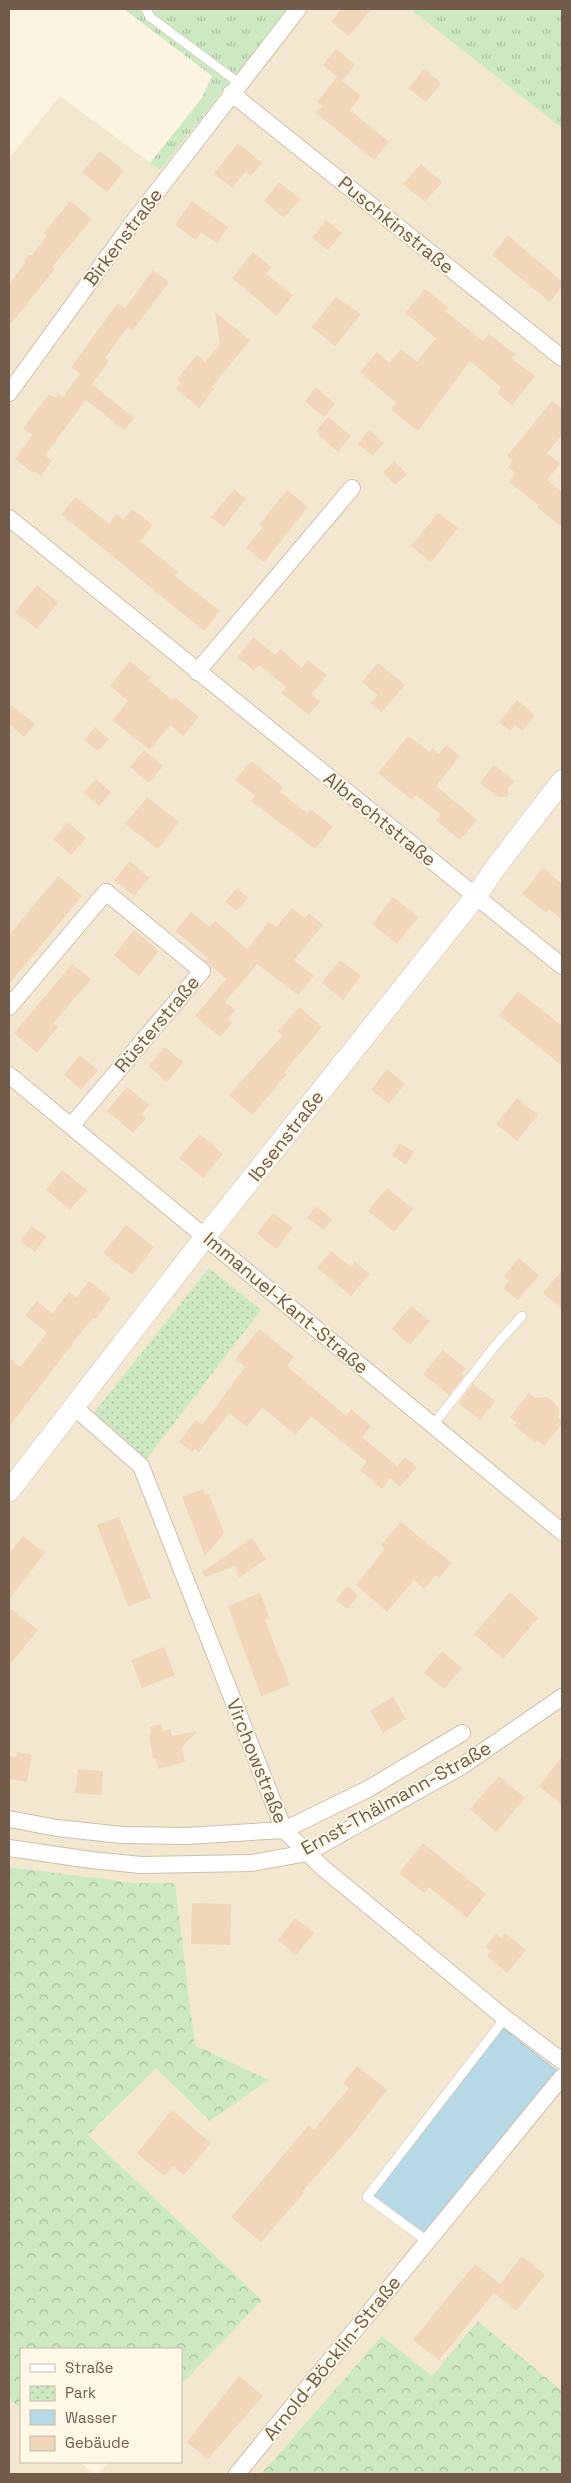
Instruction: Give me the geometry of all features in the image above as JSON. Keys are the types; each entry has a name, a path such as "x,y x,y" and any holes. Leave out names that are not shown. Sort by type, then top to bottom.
{"street":[{"name":"Birkenstraße","path":"9,393 235,88 298,9"},
{"name":"Puschkinstraße","path":"235,88 562,358"},
{"path":"197,672 352,488"},
{"name":"Albrechtstraße","path":"9,518 562,966"},
{"name":"Ibsenstraße","path":"9,1491 205,1237 476,896 562,781"},
{"name":"Rüsterstraße","path":"9,1006 106,892 202,971 71,1126"},
{"name":"Immanuel-Kant-Straße","path":"9,1074 562,1532"},
{"name":"Virchowstraße","path":"74,1407 141,1466 284,1830 307,1853 505,2018 562,2062"},
{"name":"Ernst-Thälmann-Straße","path":"9,1848 141,1865 252,1863 307,1853 462,1766 562,1697"},
{"name":"Ernst-Thälmann-Straße","path":"9,1819 57,1828 122,1835 186,1836 284,1830 368,1789 462,1733"},
{"name":"Arnold-Böcklin-Straße","path":"237,2474 562,2077"}],"lane":[{"path":"146,9 150,17 235,88"},
{"path":"433,1425 495,1346 522,1316"},
{"path":"427,2241 367,2197 505,2018"}],"shaded area":[{"path":"288,9 410,9 562,128 562,2391 478,2321 432,2377 382,2336 261,2474 97,2474 108,2463 182,2463 182,2384 262,2300 88,2135 156,2067 268,2080 195,2045 175,1883 136,1883 9,1867 9,158 60,96 160,170"},
{"path":"9,2398 20,2408 20,2463 81,2463 94,2474 9,2474"}],"green space":[{"path":"124,9 288,9 160,170 150,163 202,98 212,76"},
{"path":"410,9 562,9 562,128"},
{"path":"209,1268 261,1310 141,1466 89,1419"},
{"path":"9,1867 136,1883 175,1883 195,2045 268,2080 210,2121 156,2068 88,2135 262,2300 182,2384 182,2348 20,2348 20,2408 9,2398"},
{"path":"478,2321 562,2391 562,2474 261,2474 382,2336 432,2376"}],"water":[{"path":"500,2026 562,2075 427,2241 367,2197"}],"building":[{"path":"341,9 371,9 349,36 331,22"},
{"path":"336,49 355,65 342,81 323,65"},
{"path":"424,69 441,83 426,102 408,88"},
{"path":"337,77 361,96 350,110 389,142 374,160 316,113 322,106 317,102"},
{"path":"238,143 262,163 251,176 246,171 232,188 214,173"},
{"path":"100,151 124,171 107,192 82,172"},
{"path":"421,164 442,182 425,202 403,184"},
{"path":"279,182 300,199 284,218 264,201"},
{"path":"70,201 92,219 52,267 55,269 9,326 9,284 25,263 24,260 29,255 32,255 47,236 44,233"},
{"path":"192,201 228,227 217,243 201,232 196,240 175,225"},
{"path":"326,220 342,233 328,250 312,238"},
{"path":"508,235 562,282 562,286 550,302 492,255"},
{"path":"253,252 272,267 266,274 293,295 277,316 232,278"},
{"path":"153,270 169,282 132,331 128,327 105,358 109,361 92,384 134,418 124,430 86,400 48,451 46,456 52,461 41,476 34,471 33,473 15,459 32,435 23,428 49,394 55,398 58,393 63,397 80,374 71,367 118,303 125,308"},
{"path":"425,289 448,307 445,311 483,341 489,334 516,355 511,358 535,376 512,405 497,393 501,387 470,361 418,431 391,410 396,403 360,372 377,352 390,363 401,349 417,362 436,338 405,313"},
{"path":"336,297 361,314 335,346 312,327"},
{"path":"215,312 250,340 212,387 214,389 199,408 176,389 180,384 178,378 197,355 205,362 220,344"},
{"path":"316,387 335,404 324,417 305,401"},
{"path":"552,401 562,409 562,435 547,453 560,464 547,480 562,492 562,527 537,507 539,505 509,482 515,473 508,467 513,460 507,456"},
{"path":"328,417 351,436 338,452 318,435 316,431"},
{"path":"369,430 384,443 373,456 358,444"},
{"path":"394,461 407,474 395,485 383,473"},
{"path":"234,489 246,499 224,527 211,517"},
{"path":"287,490 308,507 264,562 246,548 263,527 259,525"},
{"path":"76,497 109,524 116,514 123,520 132,509 153,525 140,541 178,572 175,576 220,611 204,631 61,514"},
{"path":"438,513 458,528 431,562 411,546"},
{"path":"37,585 58,603 37,629 15,612"},
{"path":"254,637 275,655 280,649 302,668 308,660 327,675 311,694 320,702 309,715 281,693 286,687 259,665 254,671 237,657"},
{"path":"130,661 151,678 148,680 172,700 175,697 199,717 183,736 170,725 150,750 112,720 128,701 110,686"},
{"path":"378,663 405,685 382,712 370,703 378,695 362,682"},
{"path":"517,700 535,715 523,731 515,725 510,731 499,722"},
{"path":"9,703 35,724 24,737 9,724"},
{"path":"95,727 109,739 98,751 84,740"},
{"path":"408,736 430,752 433,748 439,754 446,745 460,756 436,786 477,820 460,840 436,820 441,815 416,795 412,800 378,773"},
{"path":"144,750 163,766 149,783 130,767"},
{"path":"251,761 283,787 280,792 307,813 311,809 333,827 315,849 251,801 255,796 235,780"},
{"path":"494,765 514,781 508,789 508,797 498,797 480,783"},
{"path":"96,779 111,792 99,806 84,793"},
{"path":"147,797 179,822 158,849 125,824"},
{"path":"68,822 86,838 71,855 53,839"},
{"path":"130,861 149,878 134,896 114,880"},
{"path":"543,868 562,884 562,920 549,909 546,912 522,894"},
{"path":"58,876 82,896 9,984 9,935"},
{"path":"237,888 248,898 237,911 225,902"},
{"path":"393,897 418,917 397,944 372,924"},
{"path":"292,908 305,918 309,913 323,925 294,960 314,976 298,995 257,964 225,1002 235,1010 228,1019 232,1023 220,1037 195,1016 226,979 205,961 208,958 175,931 191,912 210,927 215,921 247,949 269,922 276,927"},
{"path":"134,930 159,951 139,976 114,955"},
{"path":"340,960 361,976 343,1000 322,983"},
{"path":"72,964 91,979 54,1023 58,1027 37,1053 14,1033"},
{"path":"518,991 562,1026 562,1066 499,1015"},
{"path":"299,1007 322,1027 284,1072 287,1074 252,1115 229,1095 283,1035 278,1031"},
{"path":"165,1047 183,1062 167,1082 148,1066"},
{"path":"80,1055 98,1070 81,1090 64,1075"},
{"path":"387,1069 405,1084 389,1104 371,1090"},
{"path":"127,1087 149,1105 141,1114 146,1118 133,1133 107,1111"},
{"path":"517,1098 538,1115 517,1141 496,1124"},
{"path":"200,1134 223,1154 203,1178 179,1158"},
{"path":"400,1143 414,1152 406,1165 392,1155"},
{"path":"62,1170 87,1190 70,1210 46,1190"},
{"path":"387,1188 413,1209 394,1232 368,1211"},
{"path":"316,1206 332,1219 324,1230 307,1218"},
{"path":"273,1213 293,1228 276,1249 257,1233"},
{"path":"126,1225 154,1247 132,1275 103,1253"},
{"path":"32,1226 46,1237 35,1252 20,1241"},
{"path":"331,1251 351,1267 355,1262 370,1274 351,1296 317,1268"},
{"path":"519,1258 539,1275 518,1300 503,1288 509,1281 504,1277 505,1275"},
{"path":"562,1270 562,1309 543,1293"},
{"path":"89,1281 111,1298 95,1320 93,1318 86,1326 9,1427 9,1358 20,1367 47,1333 25,1315 37,1301 52,1314 69,1292 76,1298"},
{"path":"411,1306 430,1321 410,1345 392,1329"},
{"path":"259,1329 294,1357 287,1366 346,1416 351,1409 371,1426 362,1437 397,1466 405,1457 417,1467 400,1487 390,1478 382,1489 360,1470 367,1462 311,1416 295,1435 262,1407 247,1427 229,1413 199,1452 194,1449 192,1452 179,1442 196,1420 202,1425 245,1367 235,1359"},
{"path":"443,1350 466,1369 461,1374 464,1376 449,1395 423,1374"},
{"path":"473,1384 495,1401 480,1420 459,1403"},
{"path":"529,1393 535,1398 547,1397 559,1409 558,1418 562,1421 562,1424 544,1446 538,1440 535,1443 514,1425 517,1423 510,1417"},
{"path":"203,1489 205,1495 209,1494 224,1533 205,1556 182,1497"},
{"path":"119,1517 151,1598 128,1606 97,1525"},
{"path":"401,1522 452,1563 439,1578 436,1575 424,1589 414,1580 387,1612 356,1585 385,1549 381,1545"},
{"path":"23,1536 45,1553 9,1599 9,1554"},
{"path":"252,1538 266,1559 239,1578 235,1566 205,1577 202,1572"},
{"path":"347,1586 358,1596 347,1609 336,1600"},
{"path":"510,1592 538,1618 503,1659 474,1634"},
{"path":"260,1593 270,1619 265,1620 290,1685 261,1696 228,1606"},
{"path":"9,1607 38,1630 9,1666"},
{"path":"164,1647 175,1675 142,1688 131,1660"},
{"path":"442,1651 462,1668 444,1689 424,1673"},
{"path":"393,1697 406,1719 383,1733 370,1711"},
{"path":"161,1724 163,1731 170,1729 172,1736 197,1731 182,1747 185,1762 158,1769 156,1758 153,1759 149,1734 151,1733 150,1727"},
{"path":"17,1752 32,1755 27,1782 9,1779 9,1756 16,1757"},
{"path":"562,1757 562,1805 539,1786"},
{"path":"78,1769 103,1771 101,1795 75,1793"},
{"path":"499,1776 525,1798 496,1832 470,1809"},
{"path":"423,1843 486,1894 467,1918 429,1887 424,1893 399,1873"},
{"path":"192,1903 231,1904 230,1945 191,1944"},
{"path":"295,1918 314,1933 296,1955 278,1940"},
{"path":"505,1933 526,1950 507,1973 487,1956 491,1951 486,1947 496,1934 501,1938"},
{"path":"357,2066 387,2090 356,2130 302,2192 304,2193 261,2242 231,2217 309,2125 314,2130 349,2088 343,2083"},
{"path":"172,2110 211,2143 184,2175 173,2166 164,2176 137,2153"},
{"path":"522,2256 545,2275 516,2311 494,2293 439,2360 413,2340 475,2264 500,2284"},
{"path":"239,2376 263,2396 208,2459 187,2442"}]}
